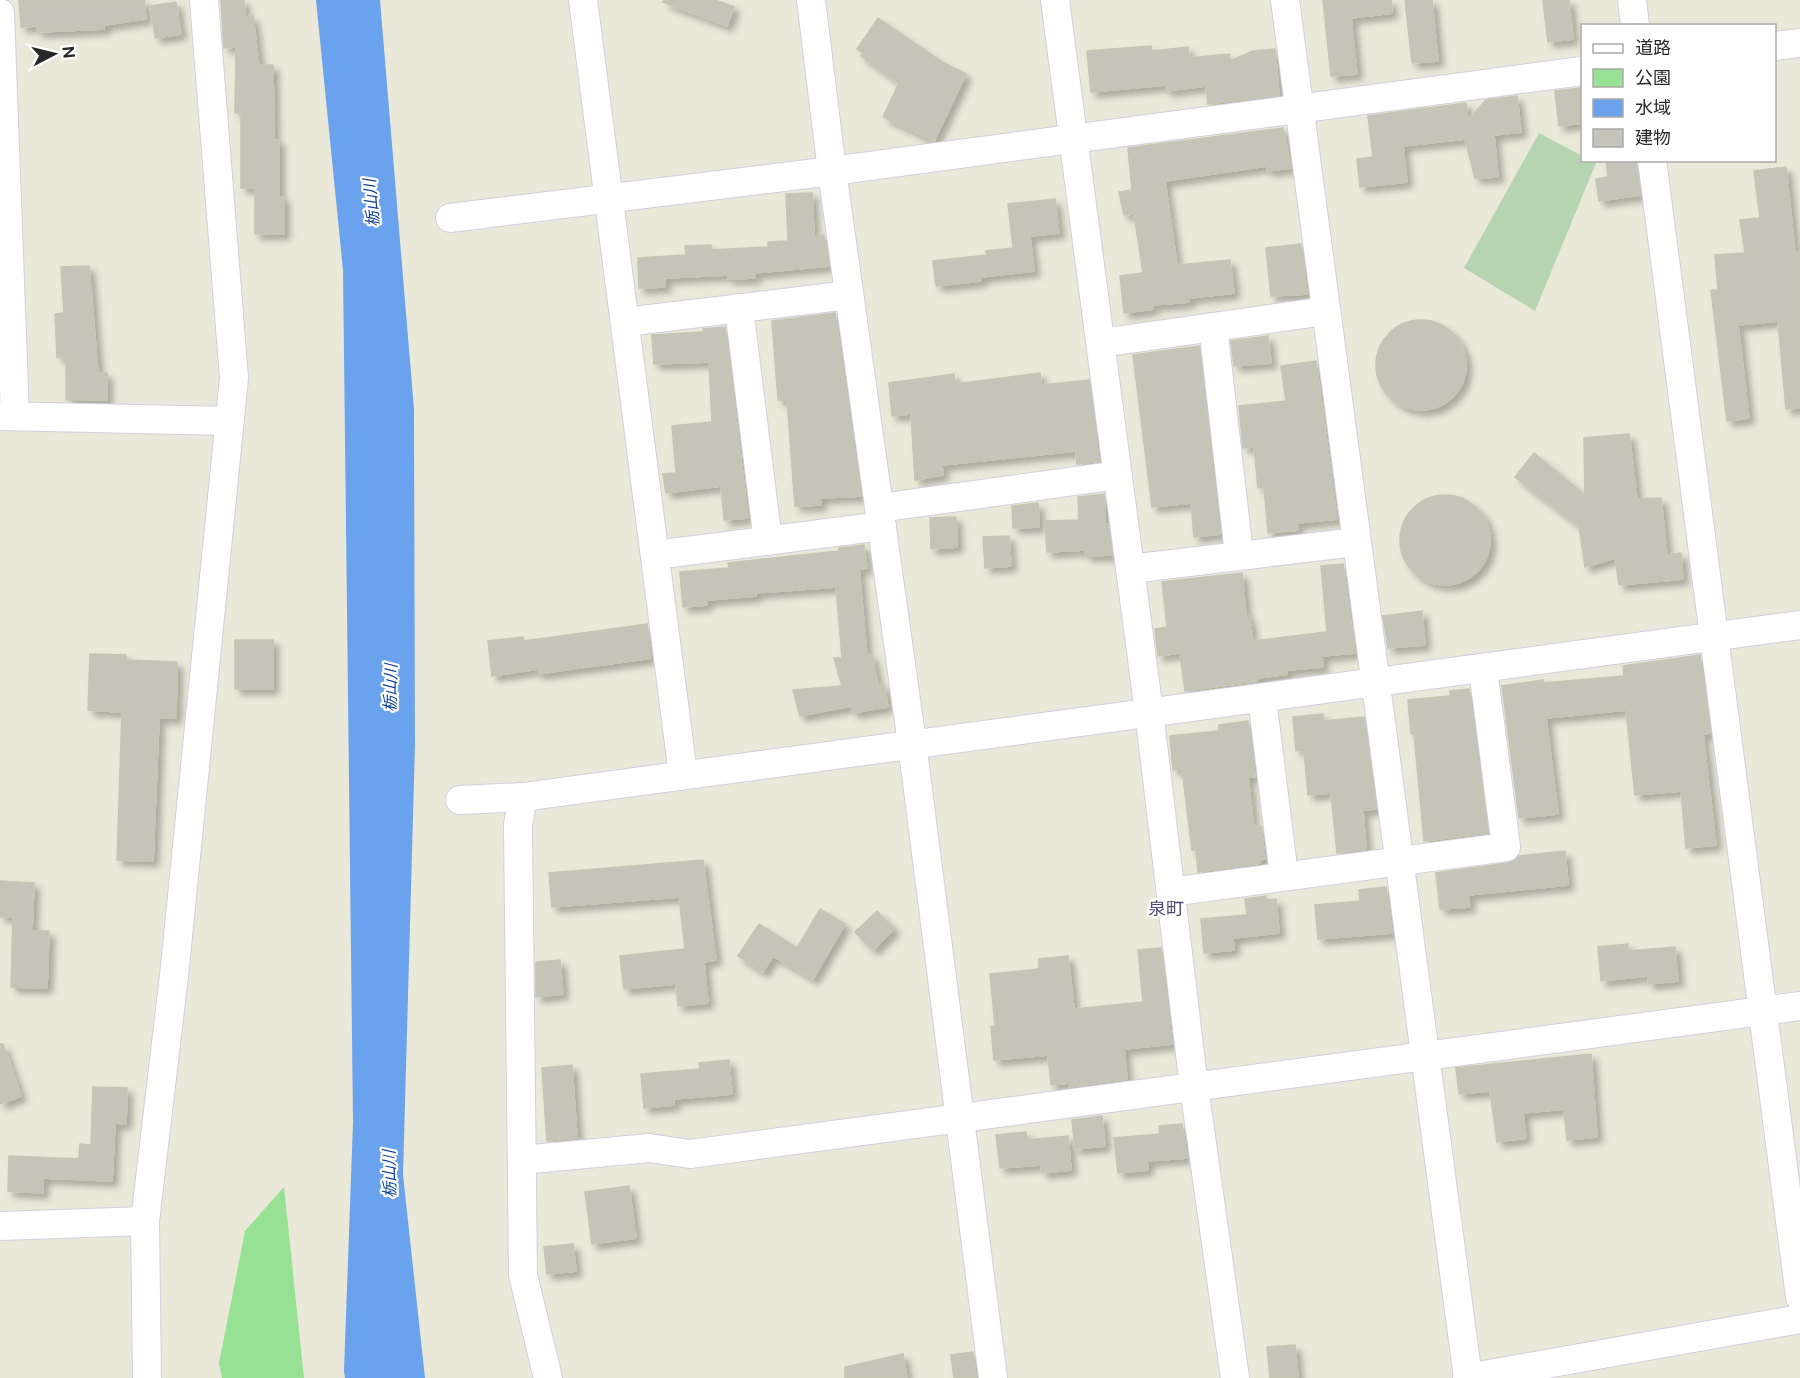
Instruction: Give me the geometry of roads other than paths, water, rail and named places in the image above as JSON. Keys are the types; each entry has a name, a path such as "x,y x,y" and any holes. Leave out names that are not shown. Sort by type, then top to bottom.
{"street":[{"path":"147,1378 145,1221 174,976 234,378 204,0"},
{"path":"583,0 683,774"},
{"path":"811,0 832,171 912,743 993,1378"},
{"path":"1055,0 1149,712 1194,1087 1235,1378"},
{"path":"1285,0 1468,1378 1800,1319"},
{"path":"1632,0 1635,24"},
{"path":"0,13 7,416 229,421"},
{"path":"1776,46 1800,43"},
{"path":"450,218 609,200 1581,71"},
{"path":"1652,162 1800,1296"},
{"path":"625,322 849,294"},
{"path":"739,308 768,541"},
{"path":"1101,343 1325,311"},
{"path":"1213,327 1239,554"},
{"path":"655,555 768,541 880,517 1118,475"},
{"path":"1130,569 1239,554 1356,542"},
{"path":"460,800 523,797 1800,625"},
{"path":"1171,892 1506,847 1483,669"},
{"path":"1262,698 1284,876"},
{"path":"523,797 518,825 524,1275 548,1378"},
{"path":"522,1160 649,1148 690,1154 1800,1006"},
{"path":"0,1226 145,1221"}],"water":[{"name":"栃山川","path":"316,0 380,0 414,409 415,745 403,1175 425,1378 345,1378 344,1371 353,1122 343,270"}],"district":[{"name":"泉町","path":"1166,909"}]}
